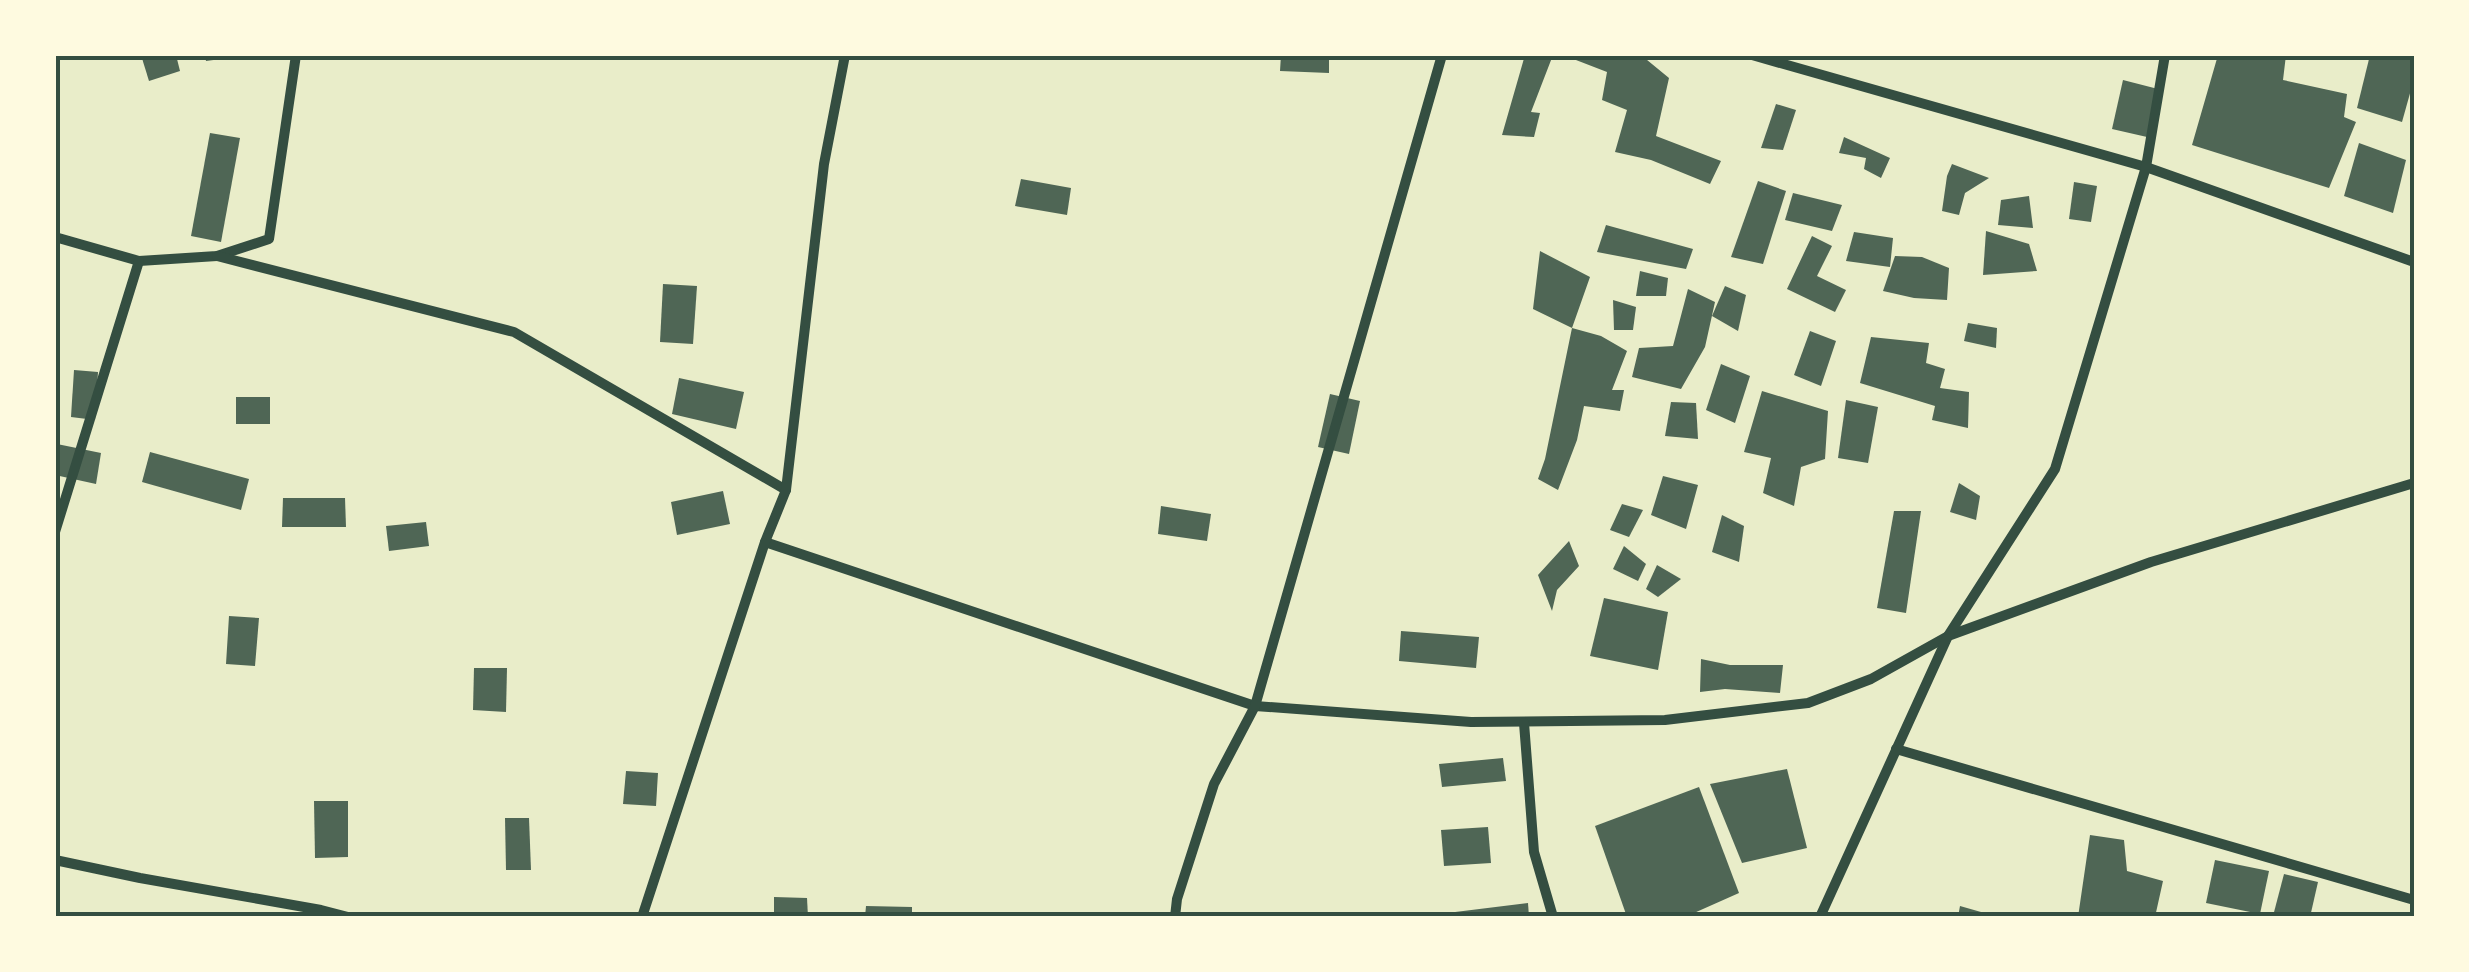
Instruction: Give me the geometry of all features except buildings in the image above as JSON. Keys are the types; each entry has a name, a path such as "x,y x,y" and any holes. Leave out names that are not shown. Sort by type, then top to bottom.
{"street":[{"path":"55,237 138,261 217,256 269,239 296,55"},
{"path":"642,917 765,542 786,490 824,164 846,55"},
{"path":"1174,917 1214,784 1255,706 1442,55"},
{"path":"1752,55 2146,167 2414,262"},
{"path":"1820,917 1948,636 2055,469 2146,167 2165,55"},
{"path":"217,256 514,332 786,490"},
{"path":"55,532 138,261"},
{"path":"765,542 1255,706 1471,722 1664,720 1808,704 1871,679 1948,636 2151,562 2414,483"},
{"path":"1524,723 1534,852 1553,917"},
{"path":"1896,749 2414,900"},
{"path":"55,860 348,917"}]}
